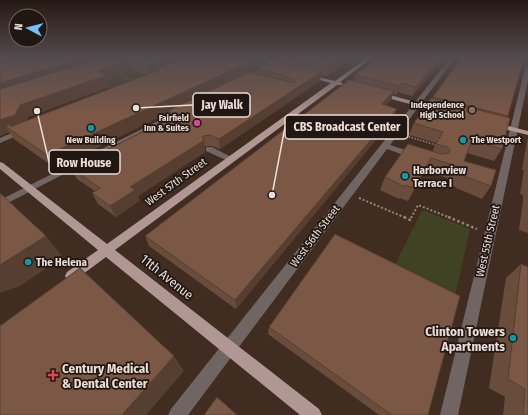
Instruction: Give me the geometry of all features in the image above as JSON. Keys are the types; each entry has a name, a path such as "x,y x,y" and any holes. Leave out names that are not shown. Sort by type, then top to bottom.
{"main road":[{"path":"315,77 346,86"},
{"name":"West 57th Street","path":"62,282 344,77"},
{"path":"371,92 447,112"},
{"path":"491,123 528,133"},
{"name":"11th Avenue","path":"0,166 313,415"}],"street":[{"path":"241,81 252,77"},
{"name":"West 56th Street","path":"177,415 438,77"},
{"name":"West 55th Street","path":"449,415 526,77"},
{"path":"0,204 191,106"},
{"path":"0,141 29,129"},
{"path":"385,146 424,159"},
{"path":"210,149 231,159"}],"path":[{"path":"123,77 135,81"},
{"path":"407,137 436,145"},
{"path":"359,198 410,220 418,205 477,229"}],"green space":[{"path":"104,77 149,77 114,91 97,84"},
{"path":"422,210 470,229 453,304 392,271"}],"building":[{"path":"0,77 18,77 0,83"},
{"path":"38,77 101,77 20,105 15,115 0,120 0,89"},
{"path":"140,77 216,77 47,155 5,126 11,124 10,127"},
{"path":"238,77 271,77 295,83 294,79 289,77 313,77 219,139 210,135 203,136 203,141 130,187 135,190 110,206 92,193 100,188 71,168 176,115 168,111"},
{"path":"364,77 424,77 416,87 401,83 399,86"},
{"path":"447,77 519,77 508,116 433,97"},
{"path":"349,80 394,91 382,104 397,109 235,300 145,236"},
{"path":"431,98 510,118 502,149 472,140 464,161 496,170 491,186 463,176 464,174 457,172 460,167 431,158 414,188 405,185 405,187 385,177 408,144 441,154 449,153 450,150 448,147 436,144 443,132 414,123"},
{"path":"0,193 46,236 0,265"},
{"path":"335,234 460,296 428,415 392,415 269,327"},
{"path":"521,264 528,267 528,415 523,415 525,389 508,379"},
{"path":"80,268 174,356 122,415 0,415 0,326"},
{"path":"217,397 237,415 204,415"}],"place":[{"name":"Jay Walk","path":"136,108"},
{"name":"Independence High School","path":"472,110"},
{"name":"Row House","path":"37,111"},
{"name":"Fairfield Inn & Suites","path":"197,123"},
{"name":"New Building","path":"91,128"},
{"name":"The Westport","path":"463,140"},
{"name":"Harborview Terrace I","path":"405,176"},
{"name":"CBS Broadcast Center","path":"272,195"},
{"name":"The Helena","path":"28,262"},
{"name":"Clinton Towers Apartments","path":"513,338"},
{"name":"Century Medical & Dental Center","path":"53,375"}]}
